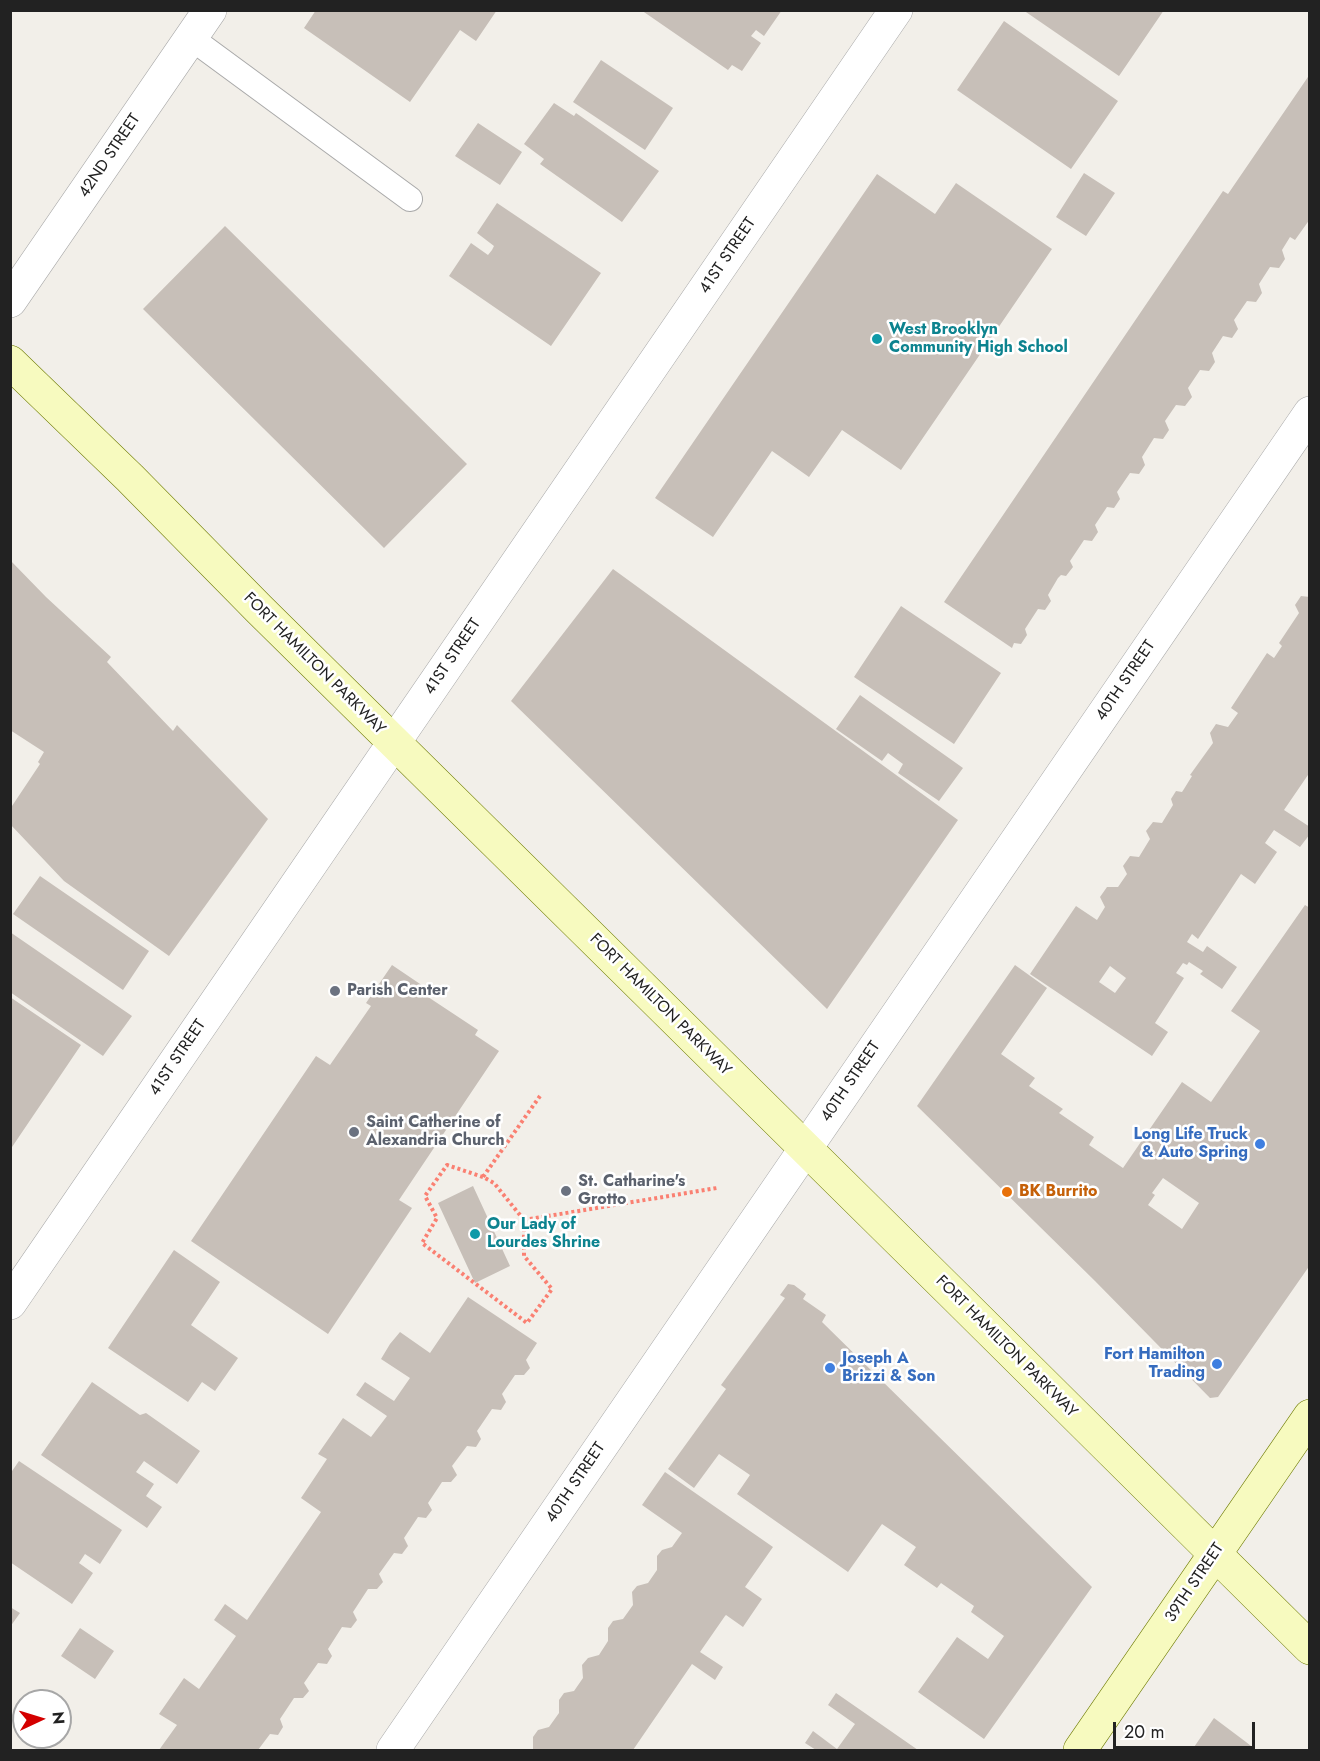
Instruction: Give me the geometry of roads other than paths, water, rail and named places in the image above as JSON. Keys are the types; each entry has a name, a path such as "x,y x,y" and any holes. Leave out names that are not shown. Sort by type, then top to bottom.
{"main road":[{"name":"FORT HAMILTON PARKWAY","path":"10,362 130,478 394,743 1310,1648"},
{"name":"39TH STREET","path":"1080,1750 1310,1416"}],"street":[{"name":"42ND STREET","path":"10,302 210,10"},
{"name":"41ST STREET","path":"10,1303 896,10"},
{"name":"40TH STREET","path":"393,1750 1310,413"}],"lane":[{"path":"191,38 410,200"}],"place":[{"name":"West Brooklyn Community High School","path":"877,339"},
{"name":"Parish Center","path":"335,991"},
{"name":"Saint Catherine of Alexandria Church","path":"354,1132"},
{"name":"Long Life Truck & Auto Spring","path":"1260,1144"},
{"name":"St. Catharine's Grotto","path":"566,1191"},
{"name":"BK Burrito","path":"1007,1192"},
{"name":"Our Lady of Lourdes Shrine","path":"475,1234"},
{"name":"Fort Hamilton Trading","path":"1217,1364"},
{"name":"Joseph A Brizzi & Son","path":"830,1368"}]}
